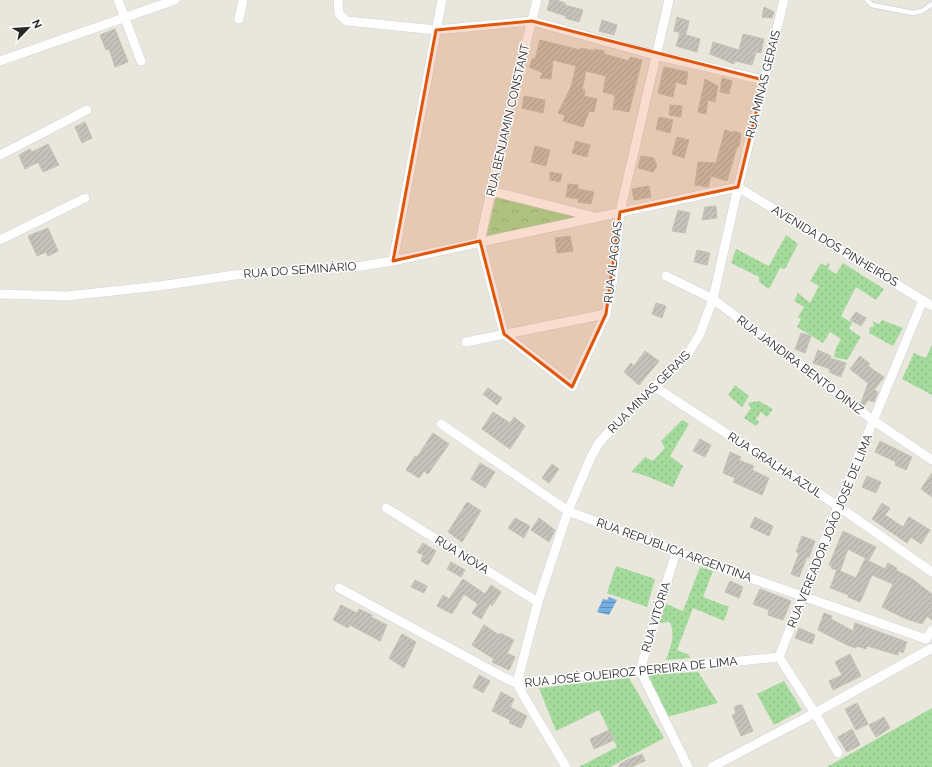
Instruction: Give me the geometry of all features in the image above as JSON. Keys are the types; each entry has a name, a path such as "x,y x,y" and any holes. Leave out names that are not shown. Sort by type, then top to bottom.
{"street":[{"path":"118,0 141,61"},
{"path":"0,61 175,0"},
{"path":"239,19 243,0"},
{"path":"338,0 339,14 347,21 436,30 532,21 655,55 764,80"},
{"path":"393,261 442,0"},
{"name":"RUA BENJAMIN CONSTANT","path":"480,241 505,127 537,0"},
{"name":"RUA ALAGOAS","path":"504,334 572,387 606,314 613,279 620,212 655,55 669,0"},
{"name":"RUA MINAS GERAIS","path":"518,683 538,602 568,511 591,457 599,443 618,421 677,366 689,352 700,334 713,299 738,187 784,0"},
{"path":"0,155 87,110"},
{"name":"RUA DO SEMINÁRIO","path":"0,294 67,296 159,286 235,275 362,266 393,261 480,241 738,187"},
{"name":"AVENIDA DOS PINHEIROS","path":"738,187 932,306"},
{"name":"RUA DO SEMINÁRIO","path":"491,191 596,217"},
{"path":"0,240 85,198"},
{"path":"480,241 504,334"},
{"name":"RUA JANDIRA BENTO DINIZ","path":"666,276 713,299 874,421 932,460"},
{"name":"RUA VEREADOR JOÃO JOSÉ DE LIMA","path":"779,657 838,506 923,300"},
{"path":"466,342 606,314"},
{"name":"RUA GRALHA AZUL","path":"655,387 838,506 932,572"},
{"name":"RUA REPÚBLICA ARGENTINA","path":"441,424 568,511 676,552 803,596 930,644"},
{"name":"RUA NOVA","path":"386,508 538,602"},
{"name":"RUA VITÓRIA","path":"640,670 676,552"},
{"name":"RUA JOSÉ QUEIROZ PEREIRA DE LIMA","path":"338,588 505,678 518,683 779,657"},
{"path":"712,767 815,713 930,644 932,630"},
{"path":"779,657 815,713 838,753"},
{"path":"640,670 688,767"},
{"path":"518,683 522,693 566,767"}],"lane":[{"path":"867,0 872,5 913,14 922,11 932,4"}],"highlighted area":[{"path":"532,21 764,80 738,187 620,212 606,314 572,387 504,334 480,241 393,261 436,30"}],"green space":[{"path":"496,197 571,213 583,217 486,238"},
{"path":"786,235 798,244 785,269 780,268 769,289 759,282 759,277 731,263 736,249 769,266"},
{"path":"821,263 826,266 828,263 830,264 828,269 836,274 843,263 884,289 876,300 856,287 841,316 852,323 849,329 861,337 847,360 834,357 836,348 841,339 830,332 823,343 797,327 801,319 798,317 804,307 794,301 798,293 810,303 819,286 810,281"},
{"path":"882,320 903,328 893,346 869,333 870,327 873,327 874,324 872,321 879,324"},
{"path":"932,344 932,395 902,379 914,353 926,358"},
{"path":"735,385 749,396 742,407 728,395"},
{"path":"759,401 773,409 767,417 761,412 756,419 759,422 756,426 744,418 751,408 748,403"},
{"path":"682,420 689,424 670,456 683,466 673,487 641,474 631,472 645,457 653,461 665,448 661,441"},
{"path":"616,566 655,579 647,607 607,593"},
{"path":"700,567 713,571 703,597 729,607 724,621 693,608 677,650 689,655 690,658 666,660 672,641 672,627 670,622 658,623 666,604 683,611"},
{"path":"698,672 718,703 667,717 646,675"},
{"path":"629,678 664,738 610,767 579,767 617,747 599,710 556,731 539,688"},
{"path":"784,681 802,710 774,725 757,694"},
{"path":"932,708 932,767 827,767"}],"water":[{"path":"609,597 617,600 609,615 597,612 603,599 607,600"}],"building":[{"path":"550,0 556,0 565,3 565,5 583,10 579,22 547,10"},
{"path":"764,7 774,12 772,18 762,17"},
{"path":"677,17 689,21 686,34 674,31"},
{"path":"602,20 617,25 614,35 599,31"},
{"path":"115,29 128,62 115,67 109,49 106,50 100,35"},
{"path":"680,33 700,39 697,52 676,46"},
{"path":"743,34 764,39 761,53 756,52 752,65 735,61 734,64 710,54 713,42 739,50"},
{"path":"540,40 580,50 581,48 594,51 594,49 604,51 604,54 629,61 630,57 642,60 629,112 613,109 615,95 603,92 606,76 586,71 582,90 585,90 584,96 597,99 594,112 589,111 583,127 563,121 565,115 558,113 571,87 576,66 553,60 551,79 540,78 543,73 529,67 533,58 535,59"},
{"path":"664,67 688,72 686,85 676,82 673,97 658,93"},
{"path":"722,78 732,81 729,94 720,92"},
{"path":"705,79 718,86 715,102 708,100 706,114 698,112"},
{"path":"524,96 545,100 543,113 522,108"},
{"path":"670,105 682,106 681,117 669,115"},
{"path":"659,117 673,120 670,133 656,129"},
{"path":"85,122 92,138 82,143 75,127"},
{"path":"725,130 733,133 733,131 741,133 739,147 737,147 727,181 711,176 708,187 695,185 698,162 716,163"},
{"path":"677,137 689,140 684,158 672,154"},
{"path":"576,141 590,145 587,157 572,153"},
{"path":"48,144 59,165 43,172 38,162 25,169 19,155 30,149 32,152"},
{"path":"535,146 550,150 546,166 531,162"},
{"path":"641,156 654,158 657,166 653,172 638,168"},
{"path":"550,172 562,174 560,182 550,180"},
{"path":"568,184 578,185 578,189 594,192 591,204 578,202 579,199 566,197"},
{"path":"649,186 651,197 634,200 632,189"},
{"path":"716,206 717,218 702,220 705,207"},
{"path":"678,210 690,213 685,233 672,231"},
{"path":"48,228 58,251 48,256 46,252 37,256 28,236"},
{"path":"570,236 573,251 557,253 555,238"},
{"path":"697,250 710,253 707,265 694,262"},
{"path":"656,303 666,306 662,318 652,314"},
{"path":"856,312 866,318 861,326 850,320"},
{"path":"801,333 811,336 805,353 795,349"},
{"path":"818,350 831,356 830,358 846,363 841,377 829,372 830,369 813,363"},
{"path":"645,351 659,361 639,385 624,372 631,363 634,366"},
{"path":"860,356 870,364 868,366 884,377 874,390 878,392 874,402 868,400 864,406 861,403 868,383 850,369"},
{"path":"488,388 502,398 497,405 483,394"},
{"path":"493,412 510,423 514,417 525,426 510,449 482,429"},
{"path":"433,433 449,444 428,474 424,471 419,478 406,470 415,456 417,457"},
{"path":"700,439 711,445 705,457 693,451"},
{"path":"880,441 912,457 906,470 895,465 896,462 875,452"},
{"path":"730,452 741,457 739,460 754,466 752,470 769,478 762,495 733,482 735,478 723,473"},
{"path":"480,463 495,472 485,488 471,479"},
{"path":"552,464 559,469 549,483 542,478"},
{"path":"932,473 932,497 921,489"},
{"path":"867,476 881,482 876,493 862,487"},
{"path":"467,502 481,511 462,542 448,532"},
{"path":"882,503 890,508 885,515 903,527 909,517 930,530 921,544 911,537 907,543 872,519"},
{"path":"755,517 773,526 769,536 750,527"},
{"path":"515,518 530,526 524,538 508,528"},
{"path":"539,518 555,530 549,542 531,530"},
{"path":"843,531 876,547 869,560 848,549 840,571 856,578 865,559 885,569 888,563 932,594 932,620 927,616 922,624 904,618 882,607 893,584 872,575 860,602 848,597 849,595 830,588 837,570 831,568 832,566 829,565"},
{"path":"802,536 815,541 809,558 807,557 799,577 791,574 799,553 796,552"},
{"path":"423,543 436,551 428,565 421,561 423,555 417,552"},
{"path":"451,562 465,570 461,577 447,569"},
{"path":"463,579 485,594 491,585 501,592 492,606 490,604 481,619 472,613 478,604 464,594 452,614 437,606 443,595 449,599"},
{"path":"415,580 427,586 424,593 411,587"},
{"path":"730,581 743,587 739,598 725,592"},
{"path":"760,589 791,601 783,620 768,615 769,610 753,604"},
{"path":"341,605 357,613 359,609 372,615 371,617 387,625 380,641 350,625 348,628 333,620"},
{"path":"824,613 832,616 831,619 853,631 855,623 907,642 903,653 899,651 898,655 867,646 866,649 847,645 818,630"},
{"path":"484,625 499,635 500,633 514,640 507,653 515,657 509,670 492,662 494,659 472,645"},
{"path":"799,628 815,635 812,644 795,638"},
{"path":"402,634 416,642 404,668 389,658"},
{"path":"850,654 861,676 833,690 829,681 842,675 835,662"},
{"path":"479,675 490,681 483,693 473,687"},
{"path":"501,692 514,699 510,707 527,716 521,728 509,723 510,720 492,711"},
{"path":"857,703 868,724 856,730 845,709"},
{"path":"742,705 753,731 741,736 732,715 736,713 734,707"},
{"path":"884,717 890,728 876,737 869,725"},
{"path":"852,729 860,745 847,752 838,737"},
{"path":"609,730 614,740 594,749 590,739"},
{"path":"642,754 645,761 631,767 620,767 619,765 627,760"}]}
